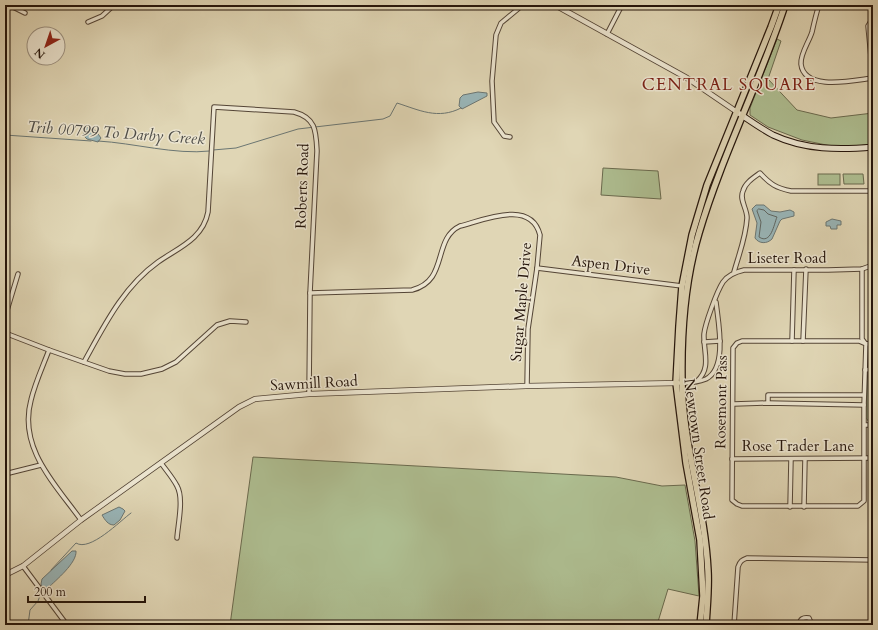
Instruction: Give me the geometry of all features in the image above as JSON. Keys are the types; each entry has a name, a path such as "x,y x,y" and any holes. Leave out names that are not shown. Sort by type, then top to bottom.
{"main road":[{"name":"Newtown Street Road","path":"706,625 708,570 706,545 679,383 683,325 688,284 698,235 739,114 779,5"},
{"name":"Newtown Street Road","path":"700,625 703,596 700,540 686,463 679,383 678,326 682,286 692,235 706,185 768,51 785,5"},
{"path":"739,114 775,135 797,143 834,149 873,147"},
{"path":"702,201 709,202"}],"street":[{"path":"10,5 25,13"},
{"path":"88,22 102,16 114,5"},
{"path":"510,137 504,136 494,122 492,81 496,35 501,23 518,9 520,5"},
{"path":"555,5 687,78 739,114"},
{"path":"607,34 622,5"},
{"path":"819,5 812,32 801,63 807,76 828,84 873,78 868,26 873,18"},
{"name":"Roberts Road","path":"84,362 123,296 152,267 191,240 205,224 208,212 214,108 294,112 302,114 310,120 316,131 310,293 309,394"},
{"path":"734,272 746,235 747,215 741,196 743,189 760,173 769,183 779,189 791,191 873,191"},
{"name":"Sugar Maple Drive","path":"310,293 412,290 418,288 429,282 433,276 448,236 455,228 510,214 521,214 532,222 538,230 540,239 528,329 527,386"},
{"name":"Liseter Road","path":"698,381 702,377 707,364 704,333 717,294 724,282 734,272 744,270 862,269 873,265"},
{"name":"Aspen Drive","path":"537,268 682,286"},
{"path":"803,341 806,269"},
{"path":"862,269 862,339 866,344 864,458"},
{"path":"792,341 794,270"},
{"path":"5,317 18,274"},
{"name":"Liseter Road","path":"679,383 698,381 707,378 716,368 719,360 720,341 716,300"},
{"path":"5,333 109,371 125,374 141,374 152,372 176,362 217,325 230,321 246,322"},
{"path":"704,342 720,341"},
{"name":"Rosemont Pass","path":"864,458 864,501 858,506 742,506 732,500 734,404 733,348 737,342 742,341 859,341 866,344 873,343"},
{"path":"49,350 31,400 28,417 30,439 40,465 81,520"},
{"path":"865,370 873,369"},
{"name":"Sawmill Road","path":"5,576 23,566 81,520 249,400 309,394 527,386 679,383"},
{"path":"768,403 768,395 864,395"},
{"path":"800,395 800,404"},
{"path":"734,404 768,403 864,405"},
{"path":"865,425 873,425"},
{"name":"Rose Trader Lane","path":"732,459 873,458"},
{"path":"790,459 790,507"},
{"path":"804,459 804,507"},
{"path":"160,463 177,486 180,494 181,502 177,538"},
{"path":"5,474 40,465"},
{"path":"734,625 738,567 740,562 747,558 873,560"},
{"path":"23,566 67,625"},
{"path":"800,625 800,621 805,617 811,621 812,625"}],"green space":[{"path":"777,39 781,41 768,79 797,110 831,118 873,113 873,144 841,148 802,140 768,127 750,115 750,108"},
{"path":"603,168 658,171 661,199 601,195"},
{"path":"818,174 840,174 840,185 818,185"},
{"path":"843,174 863,174 864,184 844,184"},
{"path":"873,371 873,422 869,422 866,418 867,380 868,373"},
{"path":"253,457 616,477 662,486 685,485 695,541 699,596 668,589 657,625 230,625"}],"water":[{"path":"478,92 487,93 487,96 462,109 459,106 460,98 463,95"},
{"path":"87,127 93,129 101,138 98,142 87,139 84,136 83,130"},
{"path":"756,205 764,205 771,211 780,212 790,210 794,212 794,216 782,219 772,239 763,243 755,238 757,223 752,209"},
{"path":"832,219 841,221 841,225 837,225 837,229 831,229 830,226 826,226 826,222"},
{"path":"119,507 125,511 120,520 114,525 108,523 102,515"},
{"path":"72,551 76,551 70,566 48,588 42,588 42,579"}],"waterway":[{"name":"Trib 00799 To Darby Creek","path":"213,150 236,148 298,129 383,119 390,116 397,103 436,114 453,112 461,108"},
{"name":"Trib 00799 To Darby Creek","path":"5,135 91,141"},
{"name":"Trib 00799 To Darby Creek","path":"98,141 169,150 197,152 210,151"},
{"path":"51,570 76,543 82,545 97,540 131,513"},
{"path":"28,625 30,610 38,601 41,593"}],"district":[{"name":"CENTRAL SQUARE","path":"729,84"}]}
